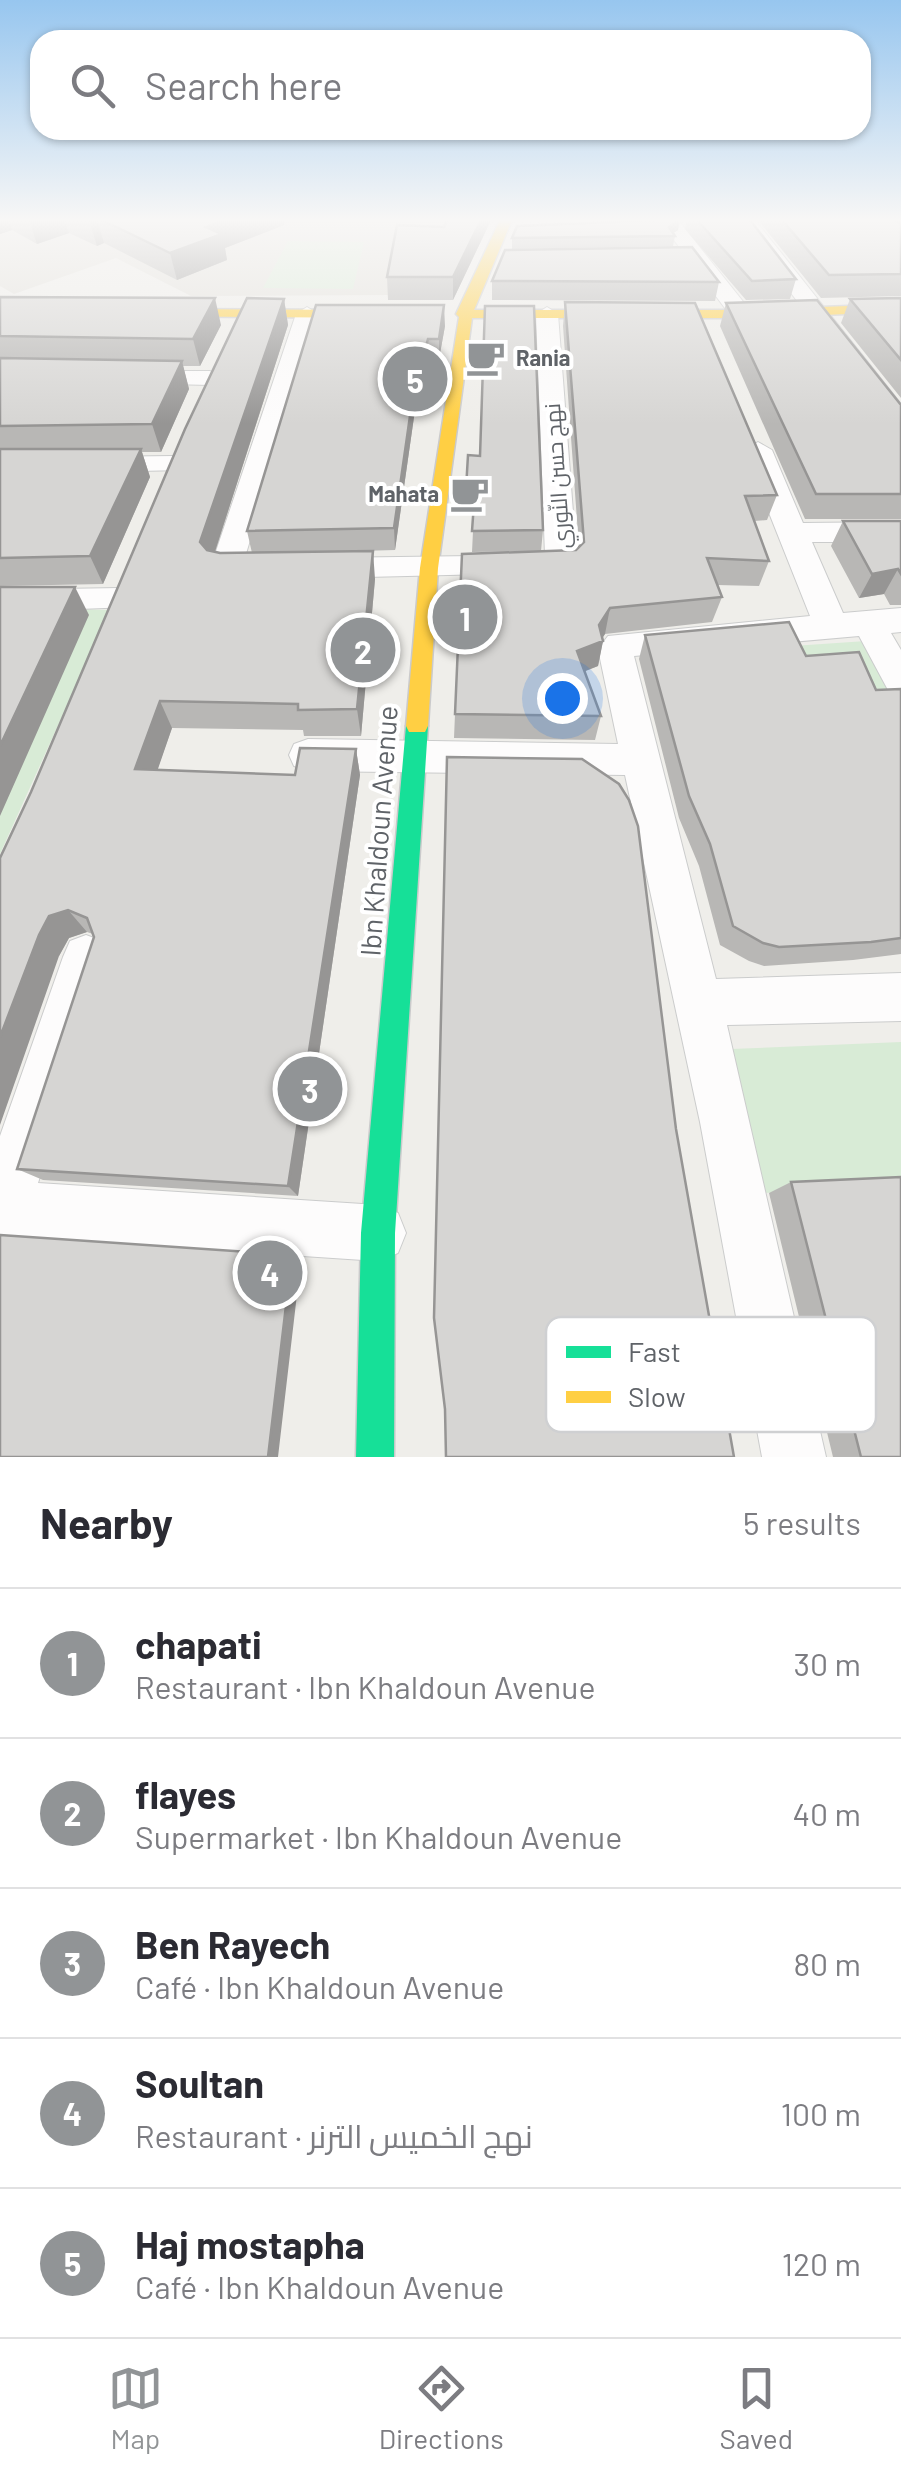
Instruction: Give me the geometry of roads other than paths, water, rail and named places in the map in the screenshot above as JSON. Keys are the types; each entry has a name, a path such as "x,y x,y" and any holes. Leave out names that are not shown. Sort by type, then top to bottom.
{"street":[{"name":"Ibn Khaldoun Avenue","path":"374,1457 378,1233 429,568 466,314 477,288"},
{"path":"720,288 741,314"},
{"path":"797,288 901,421"},
{"path":"436,314 741,314 901,308"},
{"path":"130,312 399,314"},
{"path":"196,412 242,314"},
{"path":"308,314 228,568 429,568"},
{"name":"نهج حسن النّوري","path":"429,568 557,566 563,562 547,314"},
{"path":"699,314 715,351"},
{"path":"110,377 210,378"},
{"path":"746,424 832,628"},
{"path":"0,466 178,455 160,498"},
{"path":"793,533 901,532"},
{"path":"0,601 126,582 104,636"},
{"path":"765,1317 723,1109 639,760 618,646 885,622 901,682"},
{"path":"308,754 639,760"},
{"path":"86,957 1,1208 378,1233"},
{"path":"698,1004 758,998 901,997"},
{"path":"789,1432 794,1457"}],"place":[{"name":"Rania","path":"486,358"},
{"name":"Haj mostapha","path":"415,379"},
{"name":"Mahata","path":"469,494"},
{"name":"chapati","path":"465,617"},
{"name":"flayes","path":"363,650"},
{"name":"Ben Rayech","path":"310,1089"},
{"name":"Soultan","path":"270,1273"}]}
